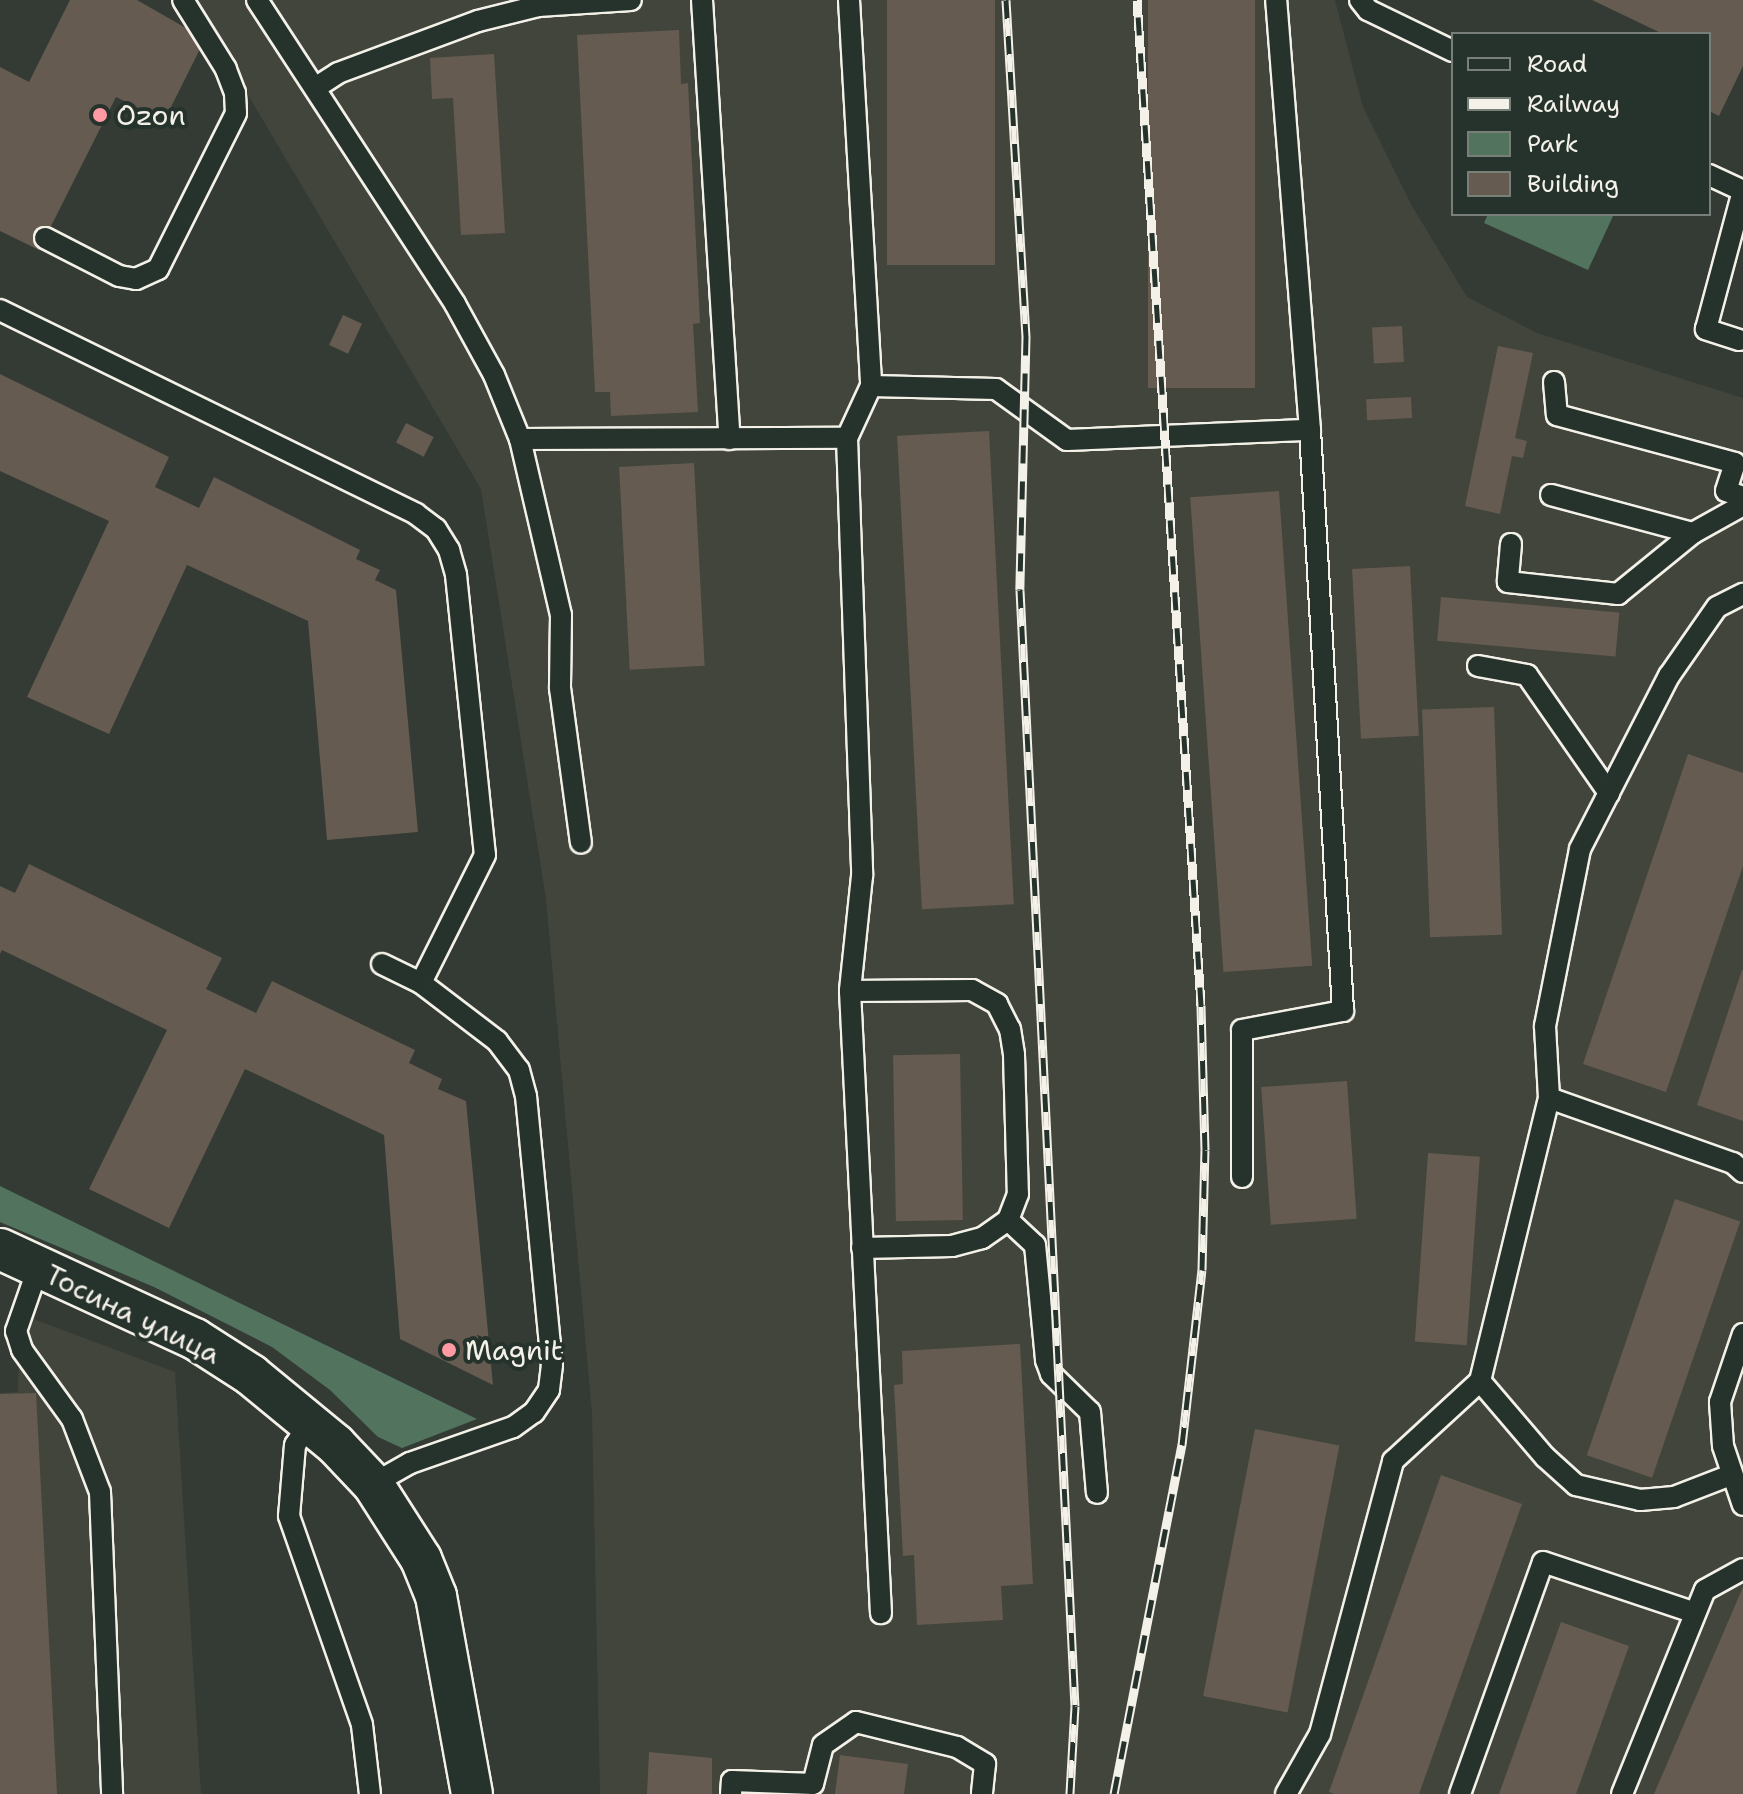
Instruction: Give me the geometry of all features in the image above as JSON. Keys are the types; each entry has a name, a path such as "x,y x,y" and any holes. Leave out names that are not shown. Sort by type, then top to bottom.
{"street":[{"name":"Тосина улица","path":"0,1249 195,1339 251,1375 309,1423 373,1484 410,1539 436,1596 452,1662 472,1794"}],"lane":[{"path":"45,238 119,276 136,279 158,269 236,113 235,93 226,69 183,0"},
{"path":"257,0 455,304 494,375 520,439 561,615 560,688 581,843"},
{"path":"315,88 338,73 535,3 631,0"},
{"path":"702,0 730,439"},
{"path":"849,0 871,386 847,438 862,876 850,991 881,1613"},
{"path":"1242,1177 1242,1030 1343,1011 1310,430 1276,0"},
{"path":"1360,0 1368,10 1451,50"},
{"path":"1711,176 1743,191 1706,329 1739,340"},
{"path":"0,310 416,514 436,529 456,575 485,855 421,983"},
{"path":"1554,382 1557,415 1735,463 1726,491 1743,497"},
{"path":"871,386 996,389 1067,440 1310,430"},
{"path":"520,439 847,438"},
{"path":"1551,495 1693,533"},
{"path":"1511,544 1508,582 1618,594 1693,533 1743,505"},
{"path":"1286,1794 1320,1734 1393,1461 1480,1381 1549,1098 1545,1026 1580,849 1669,676 1717,607 1743,594"},
{"path":"1478,666 1527,675 1609,793"},
{"path":"373,1484 410,1463 524,1420 549,1390 552,1365 526,1096 519,1070 474,1021 421,983 382,964"},
{"path":"850,991 972,990 997,1004 1010,1029 1014,1055 1018,1194 1008,1220 982,1238 952,1246 862,1248"},
{"path":"1549,1098 1733,1163 1743,1172"},
{"path":"1008,1220 1035,1245 1046,1360 1051,1374 1090,1412 1097,1493"},
{"path":"38,1268 16,1331 22,1350 72,1419 100,1492 112,1794"},
{"path":"1743,1334 1720,1402 1723,1446 1743,1505"},
{"path":"1480,1381 1545,1457 1576,1485 1640,1500 1674,1497 1731,1475"},
{"path":"309,1423 295,1445 289,1516 362,1725 370,1794"},
{"path":"1460,1794 1543,1562 1695,1613"},
{"path":"1622,1794 1705,1590 1743,1569"},
{"path":"731,1794 732,1781 813,1784 823,1745 856,1722 957,1747 985,1764 982,1794"}],"shaded area":[{"path":"192,0 1335,0 1363,107 1412,206 1467,297 1537,333 1743,398 1743,1794 600,1794 592,1414 546,899 481,489"},
{"path":"20,1314 175,1372 201,1794 0,1794 0,1393 18,1392"}],"green space":[{"path":"1487,216 1613,216 1588,270 1484,223"},
{"path":"0,1186 477,1419 402,1448 378,1437 330,1390 272,1347 154,1287 0,1222"}],"building":[{"path":"70,0 137,0 205,39 164,121 116,97 39,250 0,231 0,67 29,82"},
{"path":"887,0 995,0 995,265 887,265"},
{"path":"1148,0 1255,0 1255,388 1148,388"},
{"path":"1592,0 1743,0 1743,66 1719,116 1711,112 1711,32 1659,32"},
{"path":"679,30 681,84 688,83 700,323 693,324 698,412 611,416 610,392 595,392 577,35"},
{"path":"494,54 505,233 461,235 453,98 432,99 430,58"},
{"path":"343,315 362,324 348,354 329,345"},
{"path":"1402,326 1404,362 1374,364 1372,328"},
{"path":"1498,346 1533,353 1515,438 1527,441 1523,458 1512,456 1500,514 1465,506"},
{"path":"0,374 169,457 155,487 199,508 214,477 360,550 356,559 380,570 375,580 396,590 418,832 327,840 308,621 187,565 109,734 27,697 109,521 0,471"},
{"path":"1411,397 1412,418 1367,420 1366,399"},
{"path":"406,423 434,437 424,457 396,443"},
{"path":"989,431 1014,904 922,909 897,436"},
{"path":"694,463 705,666 630,670 619,467"},
{"path":"1279,491 1312,966 1223,972 1190,497"},
{"path":"1410,566 1419,736 1361,739 1352,569"},
{"path":"1441,597 1619,613 1615,656 1437,641"},
{"path":"1494,707 1502,935 1430,937 1422,710"},
{"path":"1688,754 1743,773 1743,866 1666,1092 1583,1064"},
{"path":"29,864 222,958 206,989 256,1013 272,981 415,1050 409,1063 442,1079 438,1089 466,1101 493,1385 400,1339 384,1135 245,1069 169,1228 89,1189 167,1030 2,950 0,954 0,886 15,893"},
{"path":"1743,970 1743,1121 1697,1105"},
{"path":"960,1054 963,1220 896,1221 893,1055"},
{"path":"1347,1081 1357,1219 1271,1225 1261,1087"},
{"path":"1428,1153 1480,1157 1467,1345 1415,1342"},
{"path":"1675,1199 1740,1221 1652,1478 1587,1455"},
{"path":"1020,1344 1033,1584 1001,1586 1003,1620 917,1625 914,1555 903,1556 894,1385 903,1384 902,1351"},
{"path":"36,1393 57,1794 0,1794 0,1394"},
{"path":"1255,1429 1339,1445 1288,1712 1203,1696"},
{"path":"1441,1475 1522,1504 1419,1794 1334,1794 1329,1792"},
{"path":"1743,1587 1743,1794 1654,1794"},
{"path":"1561,1622 1629,1646 1576,1794 1499,1794"},
{"path":"649,1752 712,1758 712,1794 647,1794"},
{"path":"840,1755 908,1764 904,1794 835,1794"}],"railway":[{"path":"1006,0 1026,337 1020,590 1075,1706 1070,1794"},
{"path":"1114,1794 1182,1445 1202,1270 1205,1150 1201,1005 1137,0"}],"place":[{"name":"Ozon","path":"100,115"},
{"name":"Magnit","path":"449,1350"}]}
